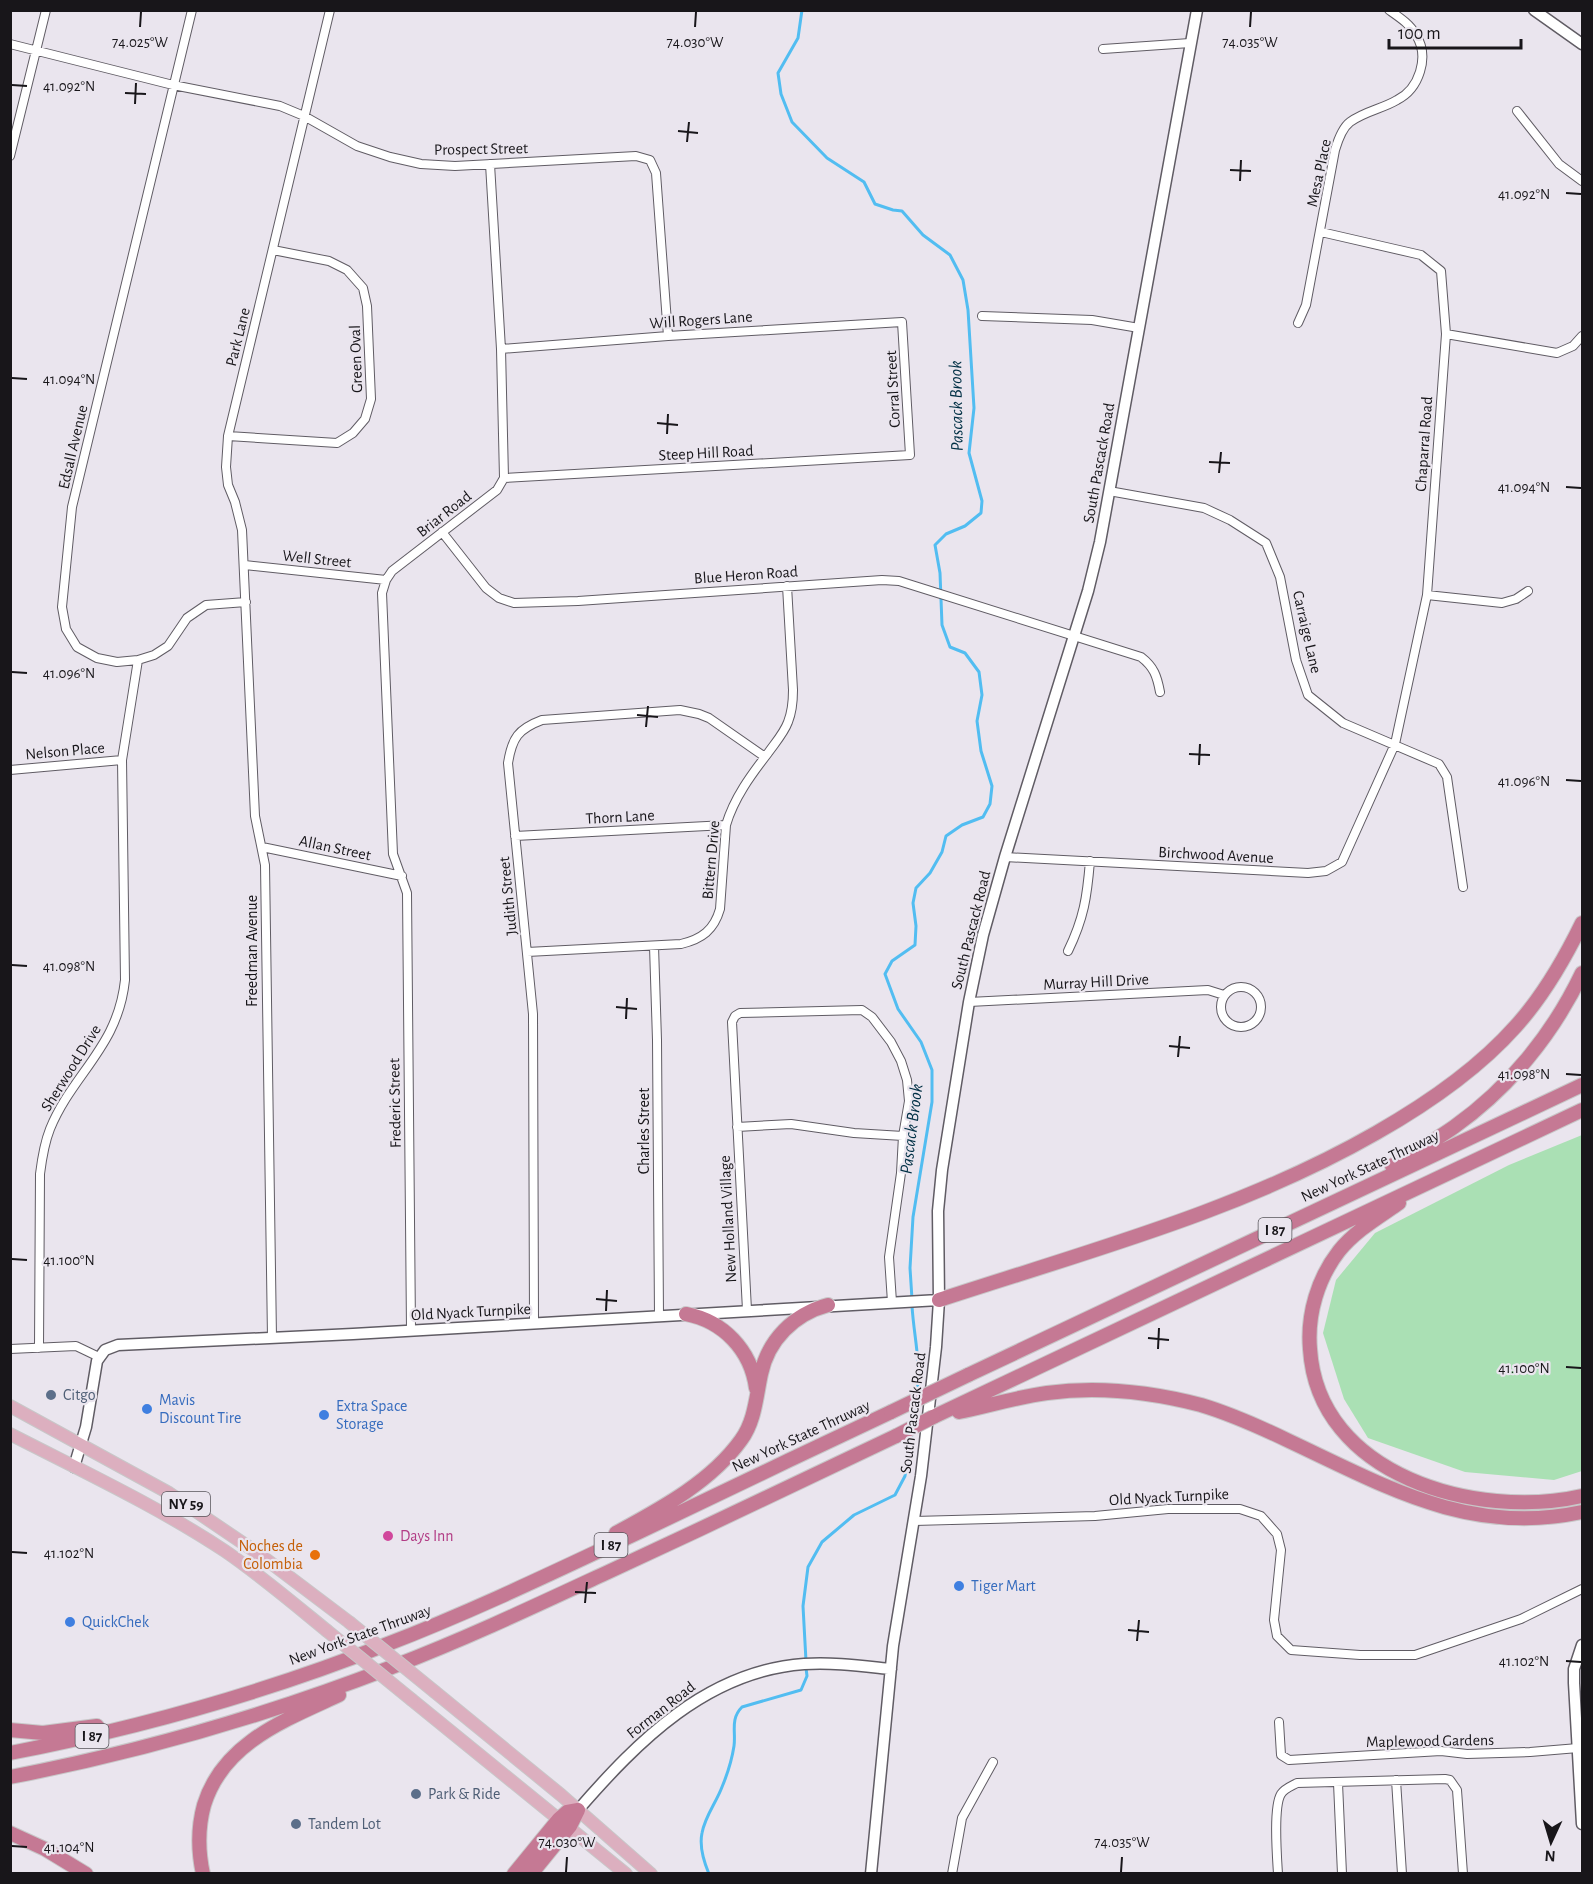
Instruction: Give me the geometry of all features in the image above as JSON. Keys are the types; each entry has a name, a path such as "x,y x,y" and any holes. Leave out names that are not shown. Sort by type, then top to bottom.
{"highway":[{"path":"939,1300 1237,1201 1311,1168 1384,1128 1458,1080 1509,1034 1546,987 1582,923"},
{"path":"1334,1202 1444,1134 1495,1094 1520,1068 1549,1031 1582,973"},
{"name":"New York State Thruway","path":"10,1753 173,1715 265,1687 416,1633 504,1595 1582,1085"},
{"name":"I 87","path":"10,1777 116,1754 240,1719 353,1682 452,1642 740,1511 933,1417 979,1402 1430,1181 1582,1110"},
{"path":"1430,1181 1350,1239 1332,1260 1326,1272 1315,1299 1309,1340 1314,1376 1323,1401 1341,1430 1364,1452 1388,1468 1425,1485 1452,1494 1498,1502 1537,1502 1582,1496"},
{"path":"504,1595 637,1522 681,1494 733,1450 747,1431 754,1413 763,1365 772,1346 781,1333 799,1318 828,1305"},
{"path":"686,1314 718,1327 742,1350 755,1380 754,1413"},
{"path":"979,1402 1060,1392 1105,1391 1154,1395 1232,1415 1401,1492 1449,1510 1513,1519 1545,1518 1582,1512"},
{"path":"203,1874 199,1842 204,1808 218,1775 234,1754 284,1721 452,1642"},
{"path":"10,1730 32,1733 53,1732 173,1715"},
{"path":"531,1874 564,1822 567,1812 578,1810"},
{"path":"514,1874 564,1822"},
{"path":"10,1833 40,1846 86,1874"}],"main road":[{"name":"NY 59","path":"10,1406 145,1478 259,1554 349,1622 435,1692 578,1810 651,1874"},
{"name":"NY 59","path":"10,1434 183,1525 263,1578 626,1874"}],"street":[{"path":"10,156 46,10"},
{"name":"Edsall Avenue","path":"138,660 117,662 97,658 77,647 66,629 62,607 72,507 192,10"},
{"name":"Park Lane","path":"245,565 242,530 228,485 226,466 228,436 330,10"},
{"name":"South Pascack Road","path":"871,1874 891,1669 914,1521 933,1372 939,1300 938,1211 942,1170 969,1002 980,945 1005,857 1074,635 1100,542 1197,10"},
{"name":"Mesa Place","path":"1298,323 1306,305 1335,150 1340,136 1348,123 1361,115 1398,100 1411,90 1420,75 1422,59 1418,37 1406,22 1389,10"},
{"path":"1533,10 1582,44"},
{"path":"1103,49 1190,43"},
{"name":"Prospect Street","path":"10,44 174,86 280,106 304,116 357,146 422,164 455,166 636,156 650,160 656,173 668,336"},
{"path":"1516,111 1559,164 1582,181"},
{"path":"490,164 501,349 506,463 504,478"},
{"name":"Chaparral Road","path":"1321,232 1421,255 1441,271 1446,334 1427,595 1395,744"},
{"name":"Green Oval","path":"228,436 337,443 353,433 366,419 371,399 367,306 363,288 347,270 329,261 273,250"},
{"path":"982,316 1092,320 1139,328"},
{"name":"Will Rogers Lane","path":"501,349 902,322"},
{"name":"Corral Street","path":"902,322 910,455"},
{"path":"1446,334 1557,353 1573,346 1582,336"},
{"name":"Steep Hill Road","path":"504,478 910,455"},
{"name":"Briar Road","path":"386,580 392,571 497,490 504,478"},
{"name":"Carraige Lane","path":"1109,491 1204,508 1230,520 1266,543 1280,577 1296,660 1308,695 1343,723 1439,764 1447,777 1463,887"},
{"name":"Blue Heron Road","path":"442,532 486,588 499,598 514,603 578,601 899,580 1141,657 1152,666 1160,692"},
{"name":"Well Street","path":"245,565 386,580"},
{"name":"Freedman Avenue","path":"245,565 255,816 265,866 272,1338"},
{"path":"386,580 382,592 393,854 402,876"},
{"name":"Bittern Drive","path":"527,952 681,944 696,940 708,933 716,922 720,909 726,825 736,798 788,722 792,707 794,690 787,586"},
{"path":"1427,595 1502,603 1516,599 1528,591"},
{"path":"138,660 154,655 168,646 187,618 206,605 246,602"},
{"name":"Sherwood Drive","path":"39,1348 42,1152 51,1127 63,1105 107,1041 123,1001 125,980 122,759 138,660"},
{"name":"Judith Street","path":"534,1323 533,1014 508,763 510,749 516,736 527,725 542,720 681,710 718,723 765,757"},
{"name":"Birchwood Avenue","path":"1005,857 1308,873 1326,871 1342,862 1395,744"},
{"name":"Nelson Place","path":"10,770 122,759"},
{"name":"Thorn Lane","path":"516,836 726,825"},
{"name":"Allan Street","path":"262,847 402,876"},
{"path":"1068,951 1080,927 1086,904 1090,861"},
{"name":"Frederic Street","path":"402,876 407,893 411,1330"},
{"name":"Charles Street","path":"654,946 659,1316"},
{"name":"Murray Hill Drive","path":"1238,986 1253,990 1261,1004 1261,1011 1257,1019 1244,1027 1228,1023 1220,1010 1224,995 1230,989 1238,986"},
{"name":"Murray Hill Drive","path":"969,1002 1208,990 1224,995"},
{"name":"New Holland Village","path":"747,1310 732,1022 740,1013 856,1008 872,1017 891,1042 901,1061 907,1080 909,1101 889,1257 898,1302"},
{"path":"737,1127 791,1124 854,1133 903,1136"},
{"name":"Old Nyack Turnpike","path":"99,1357 108,1348 129,1343 272,1338 939,1300"},
{"path":"10,1349 76,1346 99,1357 94,1370 86,1427 74,1467"},
{"name":"Old Nyack Turnpike","path":"914,1521 1095,1516 1168,1509 1240,1509 1261,1516 1277,1534 1281,1550 1274,1620 1277,1636 1291,1650 1360,1655 1415,1655 1521,1620 1582,1589"},
{"path":"1582,1645 1574,1670 1582,1824"},
{"name":"Forman Road","path":"578,1810 632,1752 688,1705 738,1678 795,1665 839,1664 891,1669"},
{"name":"Maplewood Gardens","path":"1279,1722 1281,1755 1289,1760 1441,1751 1467,1754 1521,1753 1578,1748"},
{"path":"952,1874 962,1818 993,1762"},
{"path":"1278,1874 1275,1841 1281,1794 1297,1784 1445,1779 1457,1790 1463,1874"},
{"path":"1396,1780 1402,1874"},
{"path":"1338,1782 1342,1874"}],"green space":[{"path":"1582,1135 1582,1471 1554,1480 1465,1472 1368,1438 1344,1399 1323,1333 1336,1280 1375,1233 1509,1165"}],"waterway":[{"name":"Pascack Brook","path":"802,10 798,38 778,73 781,94 792,122 827,158 864,182 875,204 902,211 923,235 950,255 963,280 968,310 974,408 969,453 982,501 981,513 965,526 946,534 935,545 940,573 942,625 950,647 965,653 979,672 982,695 977,721 981,751 992,786 990,804 983,817 962,825 946,836 942,852 930,873 916,888 913,903 916,926 915,945 892,961 885,974 898,1009 921,1042 932,1070 932,1102 913,1217 910,1268 912,1299"},
{"name":"Pascack Brook","path":"912,1306 918,1360 917,1394"},
{"name":"Pascack Brook","path":"914,1421 916,1404"},
{"name":"Pascack Brook","path":"806,1661 803,1606 808,1567 822,1542 854,1515 895,1495 905,1476 912,1434"},
{"name":"Pascack Brook","path":"709,1874 701,1838 729,1767 734,1746 736,1716 742,1707 801,1690 807,1676 806,1668"}],"place":[{"name":"Citgo","path":"51,1395"},
{"name":"Mavis Discount Tire","path":"147,1409"},
{"name":"Extra Space Storage","path":"324,1415"},
{"name":"Days Inn","path":"388,1536"},
{"name":"Noches de Colombia","path":"315,1555"},
{"name":"Tiger Mart","path":"959,1586"},
{"name":"QuickChek","path":"70,1622"},
{"name":"Park & Ride","path":"416,1794"},
{"name":"Tandem Lot","path":"296,1824"}]}
